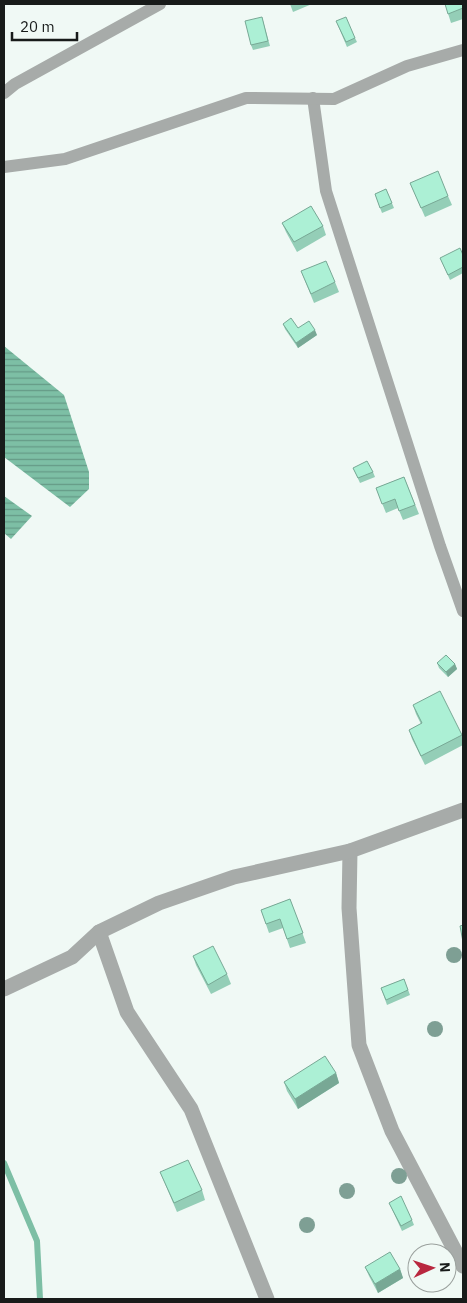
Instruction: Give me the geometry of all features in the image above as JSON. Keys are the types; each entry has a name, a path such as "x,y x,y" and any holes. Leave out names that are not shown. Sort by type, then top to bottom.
{"street":[{"path":"4,989 72,957 99,932 159,903 234,877 350,851 463,810"},
{"path":"350,851 349,908 359,1045 392,1131 463,1266"},
{"path":"99,932 127,1012 191,1109 267,1299"}],"lane":[{"path":"4,93 15,84 160,4"},
{"path":"4,166 65,159 246,98 334,99 408,66 463,50"},
{"path":"313,98 326,191 440,546 463,611"}],"shaded area":[{"path":"4,346 64,395 89,472 89,489 70,507 4,457"},
{"path":"4,496 32,516 11,539 4,533"}],"building":[{"path":"445,4 463,4 463,8 448,14"},
{"path":"262,17 268,41 251,45 245,21"},
{"path":"346,17 355,38 346,42 336,21"},
{"path":"438,171 448,196 421,208 410,183"},
{"path":"386,189 392,203 380,208 375,194"},
{"path":"311,206 323,226 294,242 282,223"},
{"path":"460,248 463,255 463,267 448,275 440,258"},
{"path":"326,261 335,282 311,294 301,271"},
{"path":"291,318 298,328 309,321 315,330 296,343 283,324"},
{"path":"367,461 373,472 358,478 353,468"},
{"path":"404,477 415,505 399,511 395,499 382,504 376,488"},
{"path":"446,655 455,664 446,672 437,663"},
{"path":"440,691 462,735 421,756 409,730 422,723 413,705"},
{"path":"290,899 303,933 287,939 280,919 266,924 261,910"},
{"path":"463,925 463,942 460,926"},
{"path":"213,946 227,974 208,985 193,956"},
{"path":"404,979 408,990 386,1000 381,988"},
{"path":"325,1056 336,1073 295,1099 284,1082"},
{"path":"188,1160 202,1190 174,1203 160,1172"},
{"path":"401,1196 412,1220 401,1226 389,1203"},
{"path":"390,1252 400,1269 375,1284 365,1267"}],"waterway":[{"path":"4,1163 37,1241 40,1299"}]}
